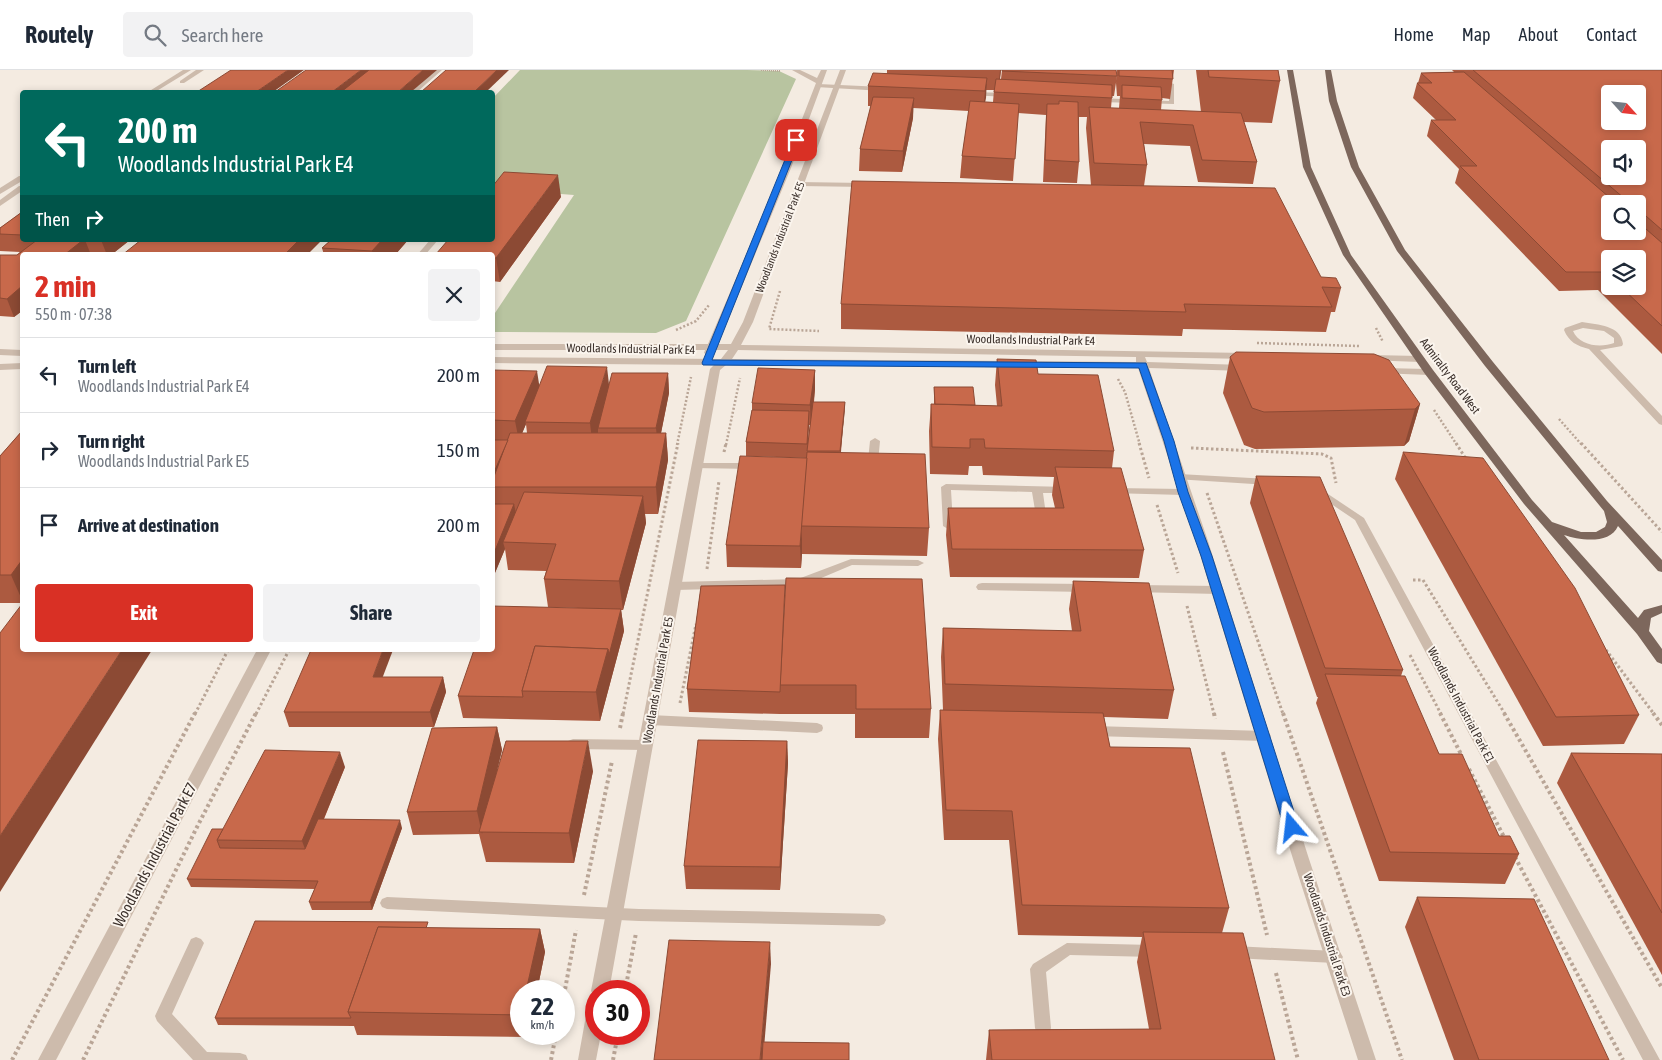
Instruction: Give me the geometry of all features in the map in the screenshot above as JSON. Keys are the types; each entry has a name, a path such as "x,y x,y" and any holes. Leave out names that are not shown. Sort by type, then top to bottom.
{"main road":[{"name":"Admiralty Road West","path":"1290,70 1308,167 1347,255 1429,372 1546,523 1642,632 1662,659"},
{"path":"1328,70 1333,101 1355,167 1401,251 1489,364 1609,509 1662,568"},
{"path":"1546,523 1571,533 1598,535 1611,529 1613,522 1609,509"},
{"path":"1642,632 1642,621 1646,615 1662,609"}],"street":[{"path":"154,90 188,70"},
{"path":"169,90 201,70"},
{"path":"795,70 819,84"},
{"name":"Woodlands Industrial Park E5","path":"602,980 715,365 711,347 787,168 824,70"},
{"name":"Woodlands Industrial Park E5","path":"715,365 735,348 748,322 843,70"},
{"path":"0,192 20,179"},
{"path":"0,204 20,189"},
{"name":"Woodlands Industrial Park E4","path":"495,347 711,347 1263,356"},
{"path":"497,360 508,347"},
{"path":"631,362 637,348"},
{"path":"794,363 795,349"},
{"path":"935,351 936,364"},
{"path":"0,352 20,353"},
{"path":"1030,352 1032,364"},
{"name":"Woodlands Industrial Park E3","path":"1138,353 1183,492 1218,590 1301,858 1335,957 1367,1060"},
{"path":"1362,358 1420,359"},
{"name":"Woodlands Industrial Park E4","path":"497,360 715,365 794,363 1032,364 1254,368"},
{"path":"0,367 20,366"},
{"path":"1370,370 1429,372"},
{"name":"Woodlands Industrial Park E7","path":"47,1060 263,652"},
{"path":"587,1060 590,1045"}],"lane":[{"path":"416,90 439,70"},
{"path":"871,88 874,79"},
{"path":"1088,100 1172,103 1171,84 1159,82"},
{"path":"819,84 837,87 891,89"},
{"path":"960,93 1019,96"},
{"path":"800,184 872,185"},
{"path":"424,252 432,242"},
{"path":"1591,346 1615,346 1620,340 1614,333 1599,327 1582,324 1568,330 1571,337 1591,346 1662,422"},
{"path":"860,467 873,462 875,441"},
{"path":"697,466 761,466"},
{"path":"1179,477 1282,482"},
{"path":"967,526 948,526 946,487 1076,490"},
{"name":"Woodlands Industrial Park E1","path":"1310,488 1319,490 1359,518 1395,581 1652,1060"},
{"path":"1033,526 1043,526 1037,489"},
{"path":"1105,490 1183,492"},
{"path":"675,586 800,583 851,562 918,563"},
{"path":"982,587 1097,588"},
{"path":"1126,588 1218,590"},
{"path":"650,720 817,728"},
{"path":"1083,731 1264,736"},
{"path":"560,744 646,745"},
{"path":"387,903 639,915 879,920"},
{"path":"196,943 163,1016 203,1060 240,1060"},
{"path":"1044,1028 1038,969 1067,949 1164,951"},
{"path":"1223,952 1335,957"}],"path":[{"path":"761,70 784,72"},
{"path":"782,284 769,329 821,332"},
{"path":"671,331 696,322 704,316 712,299"},
{"path":"1257,343 1366,346"},
{"path":"567,980 691,385 692,373 685,372"},
{"path":"1553,412 1662,532"},
{"path":"1188,440 1402,1060"},
{"path":"1191,448 1322,454 1332,458 1339,504"},
{"path":"1207,492 1217,493"},
{"path":"1395,581 1424,580 1520,738 1662,988"},
{"path":"1407,648 1510,848"},
{"path":"12,1060 137,826 227,652"},
{"path":"83,1060 197,827 288,652"},
{"path":"1514,856 1623,1060"},
{"path":"627,980 639,915"},
{"path":"551,1060 554,1045"},
{"path":"613,1060 616,1045"}],"green space":[{"path":"520,70 779,71 796,79 686,321 656,333 495,332 495,313 574,195 495,189 495,96"}],"building":[{"path":"231,70 288,70 259,90 200,90"},
{"path":"306,70 361,70 335,90 278,90"},
{"path":"369,70 423,70 400,90 344,90"},
{"path":"446,70 497,70 476,90 423,90"},
{"path":"1116,70 1117,76 1002,71"},
{"path":"1119,70 1172,70 1173,79 1119,76"},
{"path":"1208,70 1278,70 1280,81 1209,77"},
{"path":"1473,70 1662,70 1662,230 1646,216 1646,195 1620,195 1609,185 1646,185 1646,140 1601,140 1601,179"},
{"path":"1464,72 1607,195 1601,195 1601,240 1646,240 1646,229 1662,243 1662,326 1629,295 1646,295 1646,250 1601,250 1601,272 1566,272 1460,166 1477,166 1431,120 1456,120 1417,83 1432,83 1421,73"},
{"path":"873,73 987,78 985,91 868,86"},
{"path":"996,79 1112,85 1112,98 994,92"},
{"path":"1122,85 1161,87 1162,100 1122,98"},
{"path":"873,97 914,98 903,151 860,149"},
{"path":"970,101 1019,104 1015,159 962,156"},
{"path":"1059,101 1078,102 1079,162 1045,160 1047,104 1059,104"},
{"path":"1089,107 1241,113 1257,162 1202,160 1193,125 1140,122 1147,165 1094,163"},
{"path":"504,172 558,175 496,258 495,252 438,252 446,242 495,242 495,183"},
{"path":"852,181 1275,188 1321,277 1336,278 1341,288 1322,287 1332,307 1184,304 1186,312 841,304"},
{"path":"20,213 20,235 0,234 0,228"},
{"path":"34,242 80,242 68,252 21,252"},
{"path":"138,242 297,242 287,252 126,252"},
{"path":"329,242 380,242 372,251 322,248"},
{"path":"20,253 20,288 7,299 0,298 0,255 17,255"},
{"path":"1236,352 1374,354 1389,360 1420,404 1415,409 1264,412 1252,408 1230,357"},
{"path":"997,359 1036,360 1038,374 1098,375 1114,451 985,448 984,439 970,439 970,448 932,447 931,404 1002,406"},
{"path":"547,366 607,367 590,423 525,422"},
{"path":"758,368 815,370 810,405 752,403"},
{"path":"495,370 537,371 515,421 495,420"},
{"path":"612,373 668,373 656,428 598,428"},
{"path":"934,387 973,387 975,405 935,404"},
{"path":"813,402 845,402 840,451 807,451"},
{"path":"752,410 809,411 807,444 746,442"},
{"path":"20,433 20,563 11,575 0,575 0,456"},
{"path":"510,433 666,433 656,487 495,487 495,474"},
{"path":"495,440 508,440 495,470"},
{"path":"807,452 925,454 929,528 801,526"},
{"path":"1403,452 1483,458 1575,588 1639,715 1556,717"},
{"path":"740,456 807,458 800,546 726,545"},
{"path":"1055,467 1121,468 1144,550 952,549 948,508 1064,508"},
{"path":"1256,476 1320,477 1403,670 1325,668"},
{"path":"524,492 643,496 619,581 544,579 556,544 503,542"},
{"path":"495,504 514,504 495,551"},
{"path":"786,578 922,579 931,709 856,709 856,685 780,685"},
{"path":"1073,581 1149,583 1174,690 945,684 943,628 1081,631"},
{"path":"785,585 780,692 687,689 701,586"},
{"path":"495,606 621,609 609,655 608,649 535,646 522,691 523,697 458,696 473,652 495,652"},
{"path":"20,607 20,652 121,652 0,836 0,633"},
{"path":"535,646 608,649 596,692 522,691"},
{"path":"310,652 382,652 373,677 443,677 430,712 284,712"},
{"path":"1325,674 1405,676 1439,754 1462,754 1499,836 1510,836 1519,854 1390,852"},
{"path":"940,710 1103,713 1110,747 1190,748 1229,908 1022,905 1012,811 946,810"},
{"path":"497,727 477,811 407,812 432,728"},
{"path":"698,740 787,741 780,867 684,866"},
{"path":"506,741 588,741 569,833 479,832"},
{"path":"265,750 340,752 302,841 217,840"},
{"path":"1571,753 1662,754 1662,913"},
{"path":"318,819 400,820 370,902 309,902 318,881 187,879 212,829 223,829 217,840 220,848 305,849"},
{"path":"1417,897 1534,899 1609,1060 1479,1060"},
{"path":"255,921 428,922 426,928 378,927 348,1012 351,1018 215,1018"},
{"path":"378,927 540,929 528,980 510,980 510,1015 348,1012"},
{"path":"1143,932 1243,933 1275,1060 992,1060 989,1030 1161,1029"},
{"path":"669,940 770,942 760,1060 654,1060"},
{"path":"763,1042 849,1043 849,1060 762,1060"}],"route":[{"path":"796,140 787,168 717,332 706,363 1142,365 1169,441 1183,492 1207,556 1292,827"}]}
